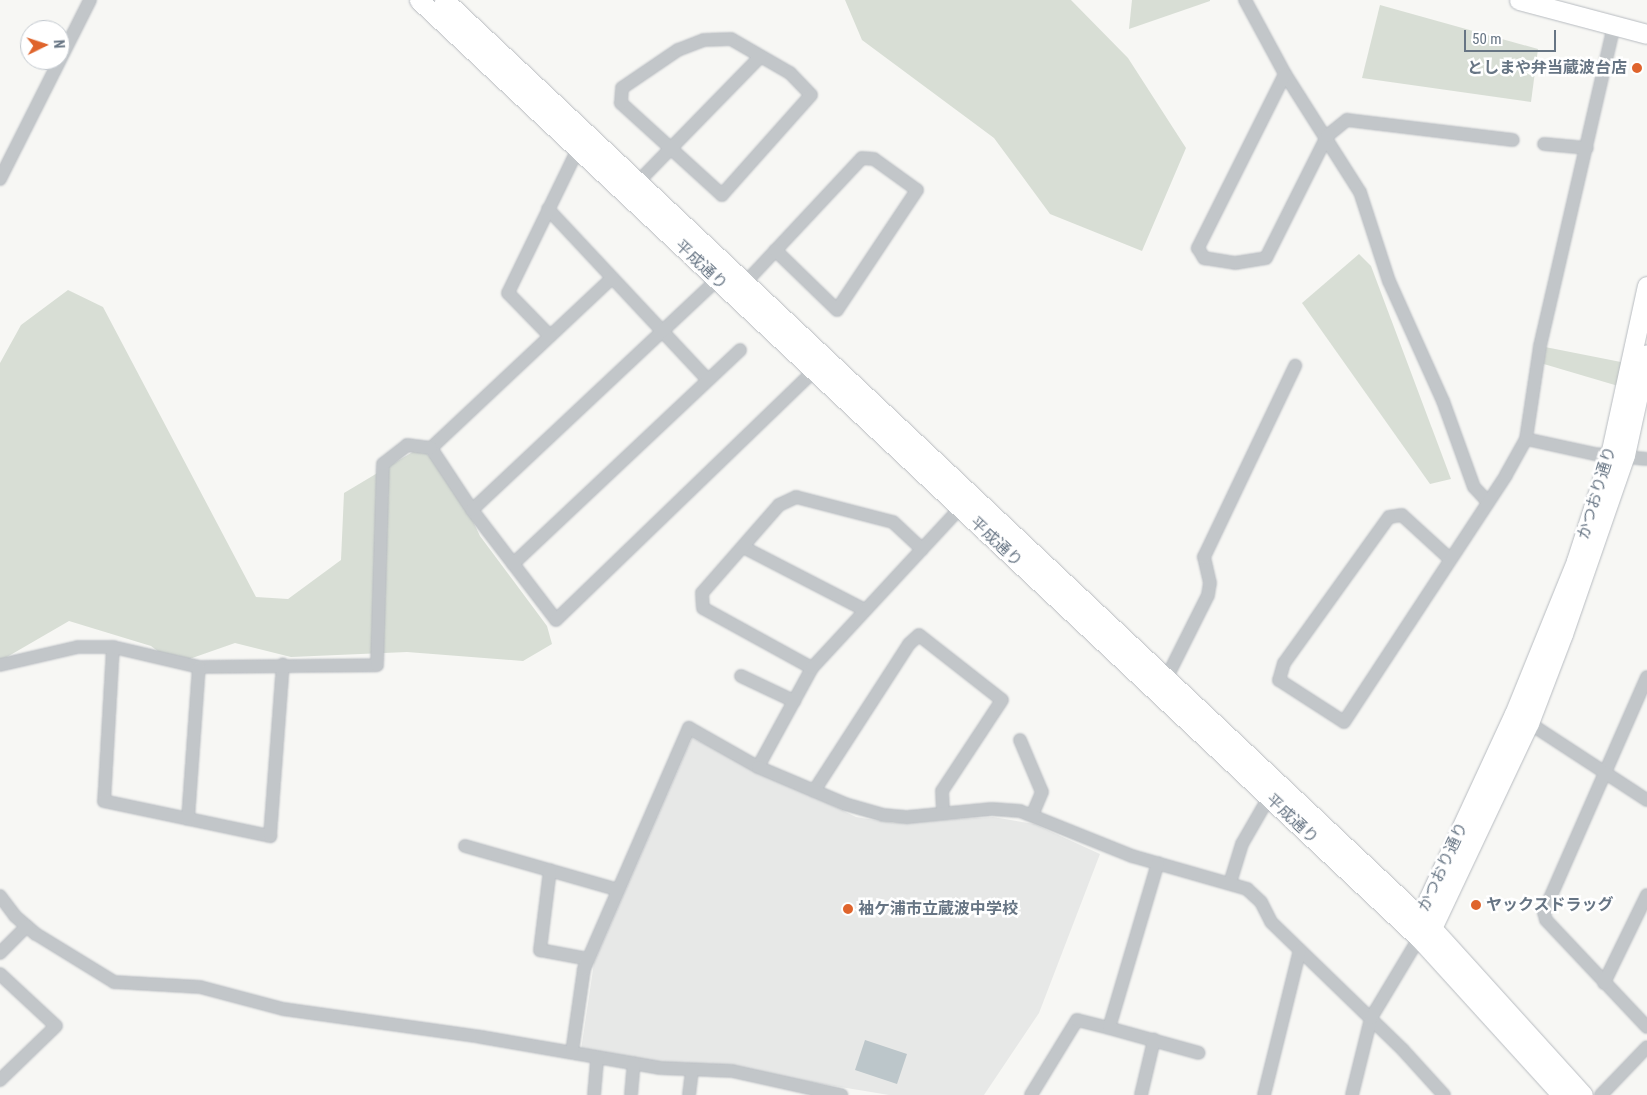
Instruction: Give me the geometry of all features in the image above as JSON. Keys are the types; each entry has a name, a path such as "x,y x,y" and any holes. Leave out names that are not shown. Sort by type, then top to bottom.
{"street":[{"path":"0,179 90,0"},
{"name":"平成通り","path":"419,0 1268,797 1424,928 1562,1095"},
{"name":"平成通り","path":"444,0 1166,679 1424,928 1582,1095"},
{"path":"1245,0 1285,74 1328,136 1360,192 1388,281 1443,401 1474,487 1487,501"},
{"path":"1518,0 1647,34"},
{"path":"1450,559 1402,515 1389,517 1284,662 1279,680 1344,722 1450,559 1526,439 1540,346 1614,25"},
{"path":"731,39 790,73 811,96 722,195 671,148 621,103 622,88 678,50 704,40 731,39"},
{"path":"638,182 760,57"},
{"path":"1285,74 1198,248 1204,258 1235,263 1266,258 1328,136 1347,120 1513,140"},
{"path":"1544,144 1587,148"},
{"path":"550,336 508,293 578,149"},
{"path":"745,283 775,250 862,158 874,159 917,190 836,310 775,250"},
{"path":"548,209 708,380"},
{"path":"431,448 612,278"},
{"path":"472,510 717,280"},
{"name":"かつおり通り","path":"1617,455 1647,286"},
{"path":"513,564 740,350"},
{"name":"かつおり通り","path":"1424,928 1521,719 1592,557 1617,455 1647,354"},
{"path":"1166,679 1208,595 1210,583 1204,557 1295,366"},
{"path":"0,666 78,647 113,648 199,667 283,664 377,665 383,464 408,445 431,448 472,510 556,620 814,370"},
{"path":"1526,439 1647,459"},
{"path":"812,668 703,608 702,593 779,505 796,497 893,522 922,549"},
{"path":"758,767 812,668 960,508"},
{"path":"743,547 865,610"},
{"path":"814,791 909,644 919,635 1002,700 942,790 943,812"},
{"path":"113,648 104,801 270,836 283,664"},
{"path":"188,819 199,667"},
{"path":"741,676 794,701"},
{"path":"1647,676 1603,772 1544,912 1546,920 1647,1027"},
{"path":"1521,719 1647,800"},
{"path":"572,1052 588,959 688,728 758,767 845,804 883,815 908,817 943,812 992,809 1032,816 1132,856 1247,889 1261,902 1270,922 1371,1018 1444,1095"},
{"path":"1020,740 1042,792 1032,816"},
{"path":"1230,883 1242,844 1268,797"},
{"path":"465,846 618,890"},
{"path":"1109,1028 1158,863"},
{"path":"550,870 540,950 588,959"},
{"path":"1604,983 1647,895"},
{"path":"0,896 27,926 114,982 200,987 283,1009 634,1063 692,1070 732,1071 841,1095"},
{"path":"0,952 27,926"},
{"path":"1352,1095 1371,1018 1424,928"},
{"path":"1264,1095 1300,950"},
{"path":"0,974 56,1026 0,1080"},
{"path":"1031,1095 1077,1020 1198,1053"},
{"path":"1141,1095 1154,1040"},
{"path":"1601,1095 1647,1047"},
{"path":"594,1095 597,1057"},
{"path":"631,1095 634,1063"},
{"path":"689,1095 692,1070"}],"shaded area":[{"path":"845,0 1071,0 1128,58 1186,148 1142,251 1050,214 994,138 862,40"},
{"path":"1132,0 1210,0 1210,1 1129,29"},
{"path":"1380,5 1538,49 1531,102 1362,78"},
{"path":"1359,254 1371,266 1451,479 1430,484 1302,303"},
{"path":"68,290 103,307 256,597 288,599 341,560 344,493 421,447 457,488 480,536 547,626 552,644 523,661 407,652 291,657 235,643 175,664 151,646 69,621 0,661 0,363 21,325"},
{"path":"1540,346 1631,364 1625,388 1537,362"},
{"name":"袖ケ浦市立蔵波中学校","path":"692,738 856,817 893,823 993,817 1034,824 1100,854 1039,1013 984,1095 889,1095 732,1069 658,1065 581,1050 594,963"},
{"path":"865,1040 907,1054 897,1084 855,1070"}],"place":[{"name":"としまや弁当蔵波台店","path":"1637,68"},
{"name":"ヤックスドラッグ","path":"1476,905"},
{"name":"袖ケ浦市立蔵波中学校","path":"848,909"}]}
